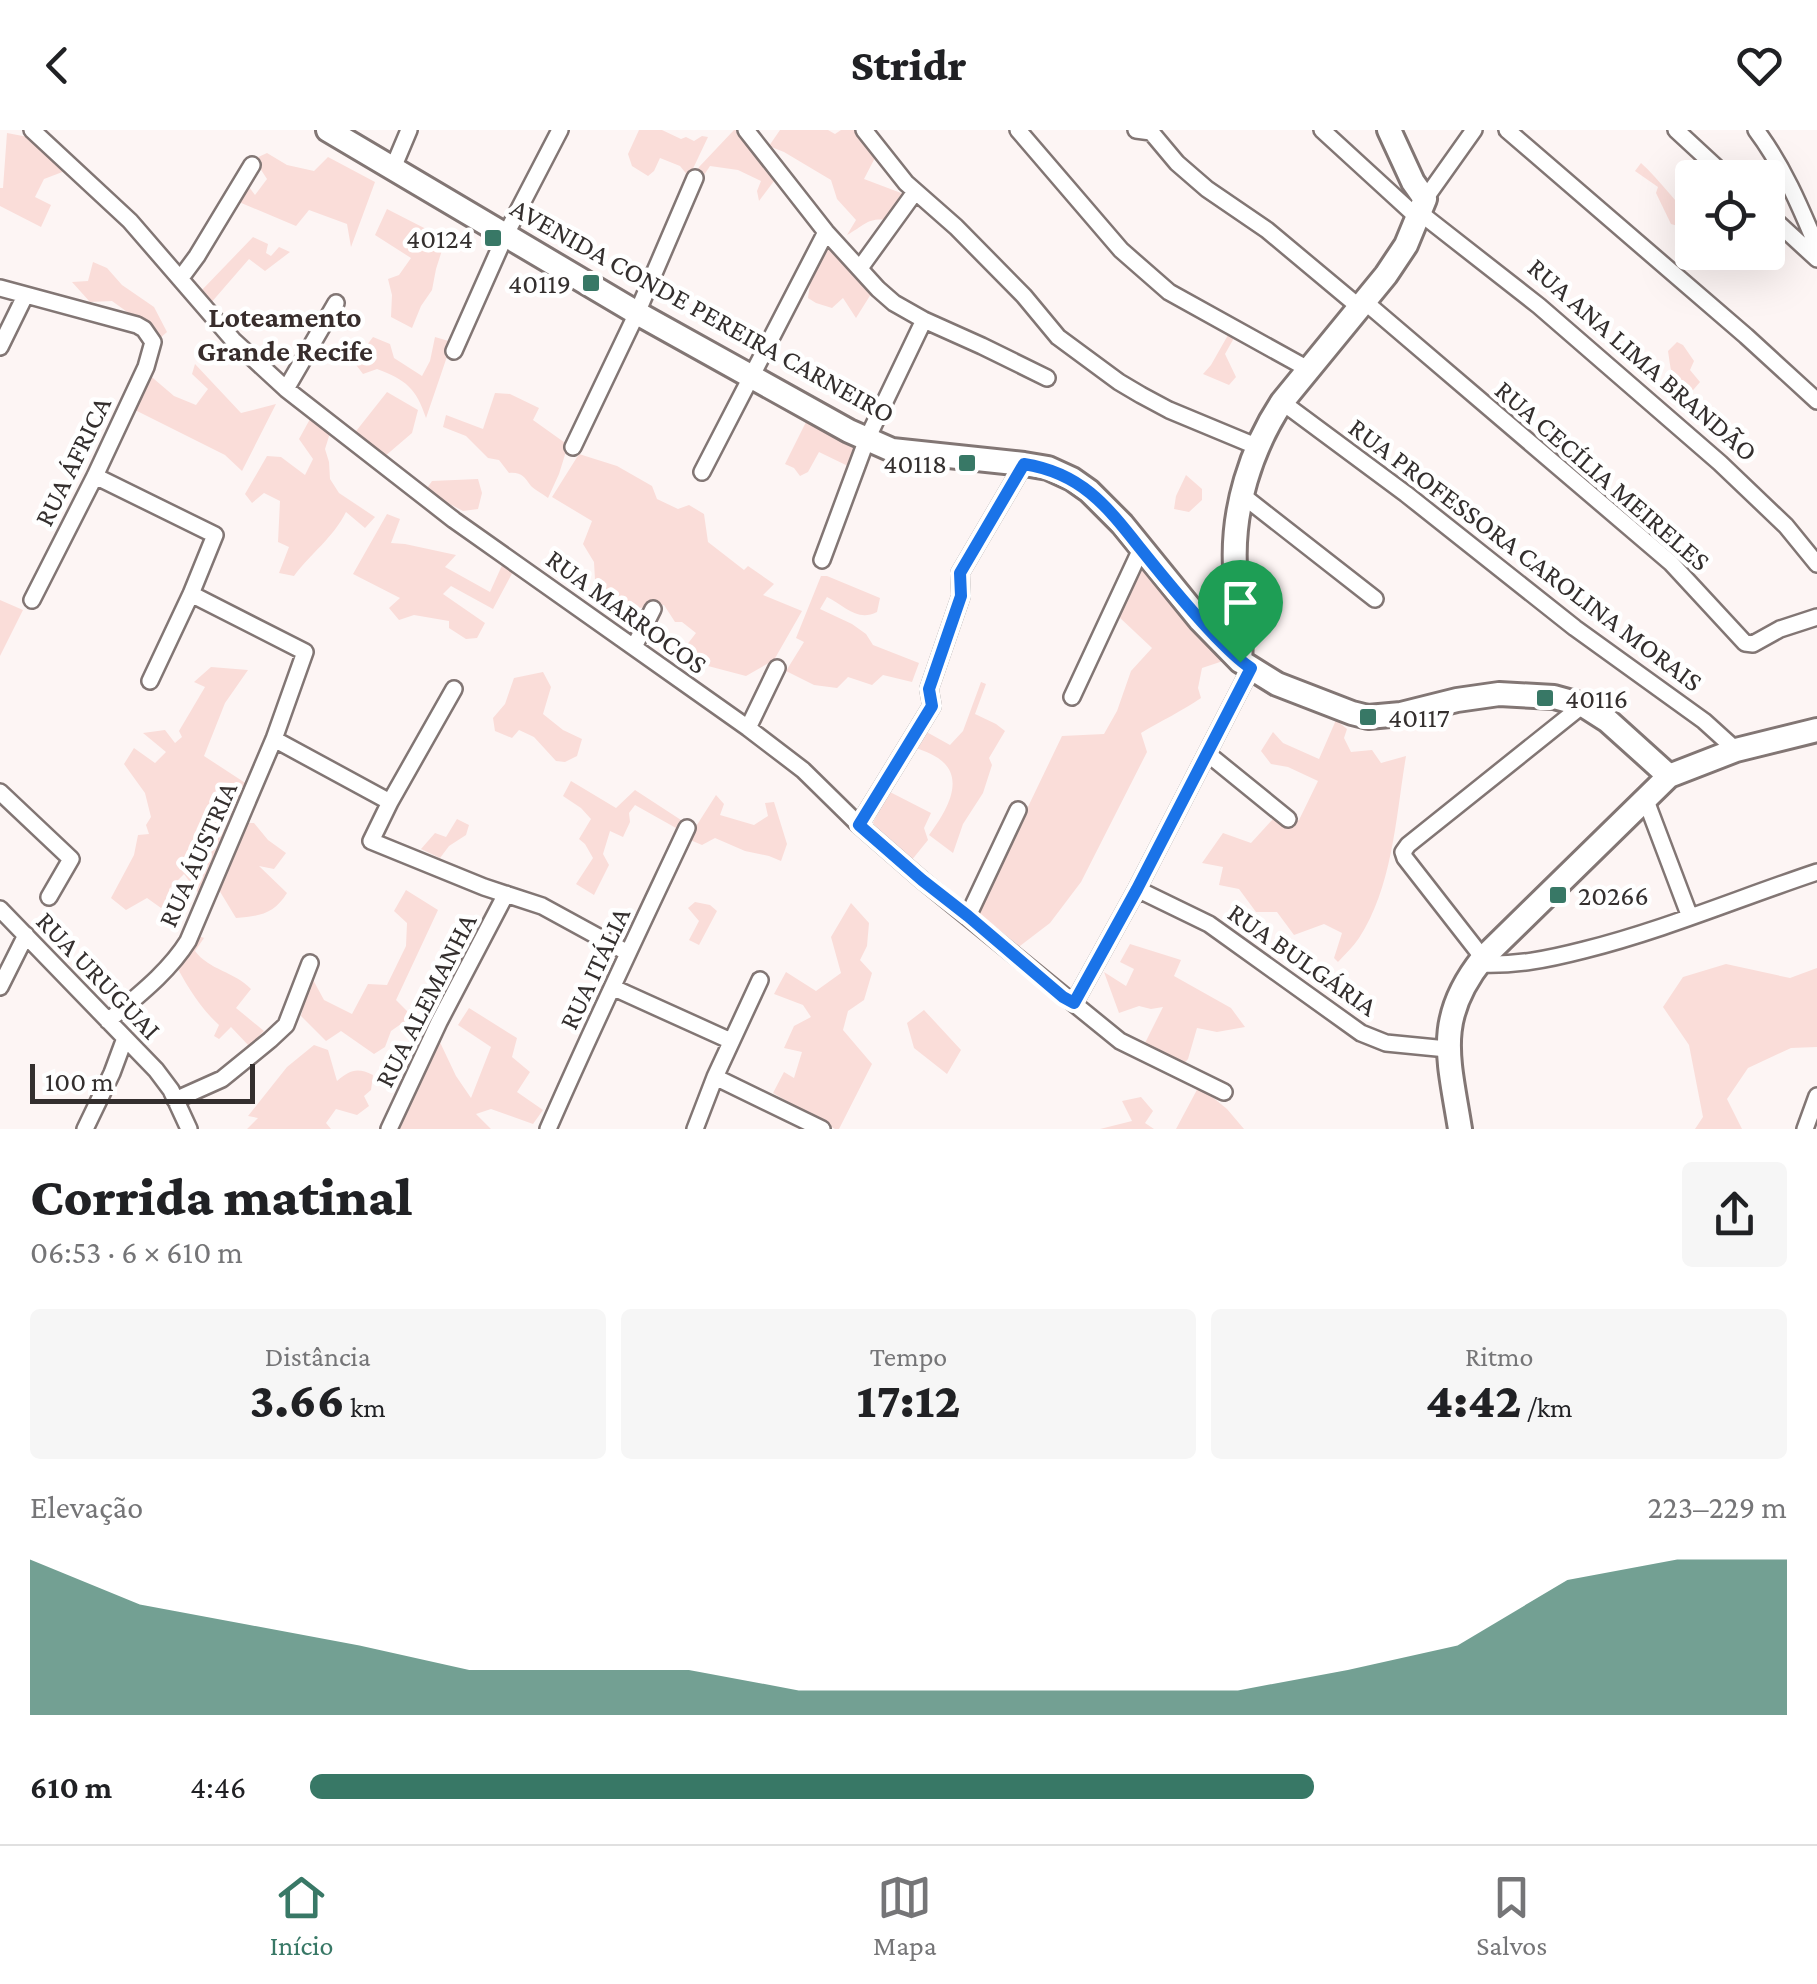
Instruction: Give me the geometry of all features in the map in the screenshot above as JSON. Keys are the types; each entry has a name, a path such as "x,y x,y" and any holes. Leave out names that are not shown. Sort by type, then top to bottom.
{"main road":[{"name":"AVENIDA CONDE PEREIRA CARNEIRO","path":"328,130 637,314 867,439 892,450 1048,468 1089,491 1122,524 1200,620 1246,665 1277,684 1368,716 1401,714 1498,694 1531,694 1584,705 1670,776"},
{"name":"RUA ANA LIMA BRANDÃO","path":"1390,130 1413,182 1420,210"},
{"path":"1246,665 1234,565 1242,495 1258,447 1282,402 1406,245 1420,210"},
{"path":"1460,1129 1447,1049 1449,1022 1481,961 1670,776 1736,750 1817,730"}],"street":[{"name":"RUA MARROCOS","path":"32,130 105,196 234,340 286,389 454,520 803,770 922,880 1120,1041 1224,1092"},
{"path":"394,168 410,130"},
{"path":"454,351 506,234 560,130"},
{"path":"746,130 826,232 894,303 1047,378"},
{"path":"864,130 915,192 956,227 1058,336 1119,382 1169,410 1258,447"},
{"path":"1018,130 1121,250 1156,281 1308,369"},
{"name":"RUA CECÍLIA MEIRELES","path":"1136,130 1151,132 1177,163 1207,189 1361,304 1671,563 1745,642 1753,644 1780,629 1817,617"},
{"path":"1322,130 1420,210 1474,130"},
{"path":"1507,130 1817,401"},
{"path":"1676,130 1708,160"},
{"path":"1756,130 1773,153 1817,247"},
{"path":"180,279 252,165"},
{"path":"573,448 637,314 695,178"},
{"path":"860,268 915,192"},
{"name":"RUA ANA LIMA BRANDÃO","path":"1420,210 1539,306 1720,462 1786,526 1817,564"},
{"path":"1785,230 1817,259"},
{"path":"702,472 826,232"},
{"path":"0,288 26,296 0,348"},
{"name":"RUA ÁFRICA","path":"26,296 136,324 152,342 146,367 32,600"},
{"path":"286,389 336,303"},
{"path":"822,560 867,439 924,320"},
{"name":"RUA PROFESSORA CAROLINA MORAIS","path":"1282,402 1575,628 1704,721 1736,750"},
{"path":"859,825 932,706 929,689 961,596 960,573 1024,464"},
{"path":"95,476 216,535 150,681"},
{"path":"1242,495 1375,599"},
{"path":"1072,698 1141,549"},
{"name":"RUA ÁUSTRIA","path":"108,1021 166,968 188,941 274,739 305,652 192,594"},
{"path":"634,647 653,608"},
{"path":"1074,1003 1208,754 1246,665"},
{"path":"748,728 777,668"},
{"path":"454,688 372,840 484,888 542,906 628,953"},
{"path":"1584,705 1404,852 1404,858 1481,961 1509,965 1538,961 1631,938 1817,872"},
{"path":"274,739 390,802"},
{"path":"1208,754 1288,818"},
{"path":"0,792 71,858 49,897"},
{"path":"1645,798 1690,917"},
{"path":"968,916 1018,810"},
{"name":"RUA ITÁLIA","path":"548,1129 688,828"},
{"name":"RUA BULGÁRIA","path":"1137,889 1209,924 1361,1032 1386,1042 1447,1049"},
{"name":"RUA ALEMANHA","path":"389,1129 506,894"},
{"name":"RUA URUGUAI","path":"0,909 156,1070 171,1090 188,1129"},
{"path":"0,987 26,935"},
{"path":"175,1100 222,1079 286,1025 310,963"},
{"path":"695,1129 760,980"},
{"path":"614,988 731,1040"},
{"path":"85,1129 125,1038"},
{"path":"715,1077 822,1129"},
{"path":"1806,1129 1817,1096"}],"shaded area":[{"path":"639,130 662,130 694,141 708,137 689,177 680,166 660,158 648,176 632,166 628,154"},
{"path":"734,130 777,177 759,201 761,181 738,170 710,166 700,181 695,178 699,167"},
{"path":"780,130 828,130 835,134 841,130 860,130 878,152 864,179 909,196 893,221 873,220 847,235 856,220 837,199 831,180 769,146"},
{"path":"7,133 28,137 65,171 44,179 35,197 51,205 41,227 0,206"},
{"path":"267,153 287,165 314,171 328,157 375,182 351,247 347,224 309,210 296,226 239,202 246,183 255,195 267,179 254,159"},
{"path":"1641,163 1675,199 1675,225 1656,193 1658,187 1635,171"},
{"path":"387,209 430,231 444,244 432,290 412,328 391,317 388,279 399,275 411,258 375,235"},
{"path":"253,237 268,244 266,253 271,256 279,247 290,252 265,271 249,259 210,304 201,291"},
{"path":"834,247 871,294 856,318 843,298 832,308 808,298 814,254"},
{"path":"93,262 107,268 122,285 154,307 167,332 159,339 112,301 90,302 72,282 88,281"},
{"path":"1232,328 1244,341 1234,338 1225,354 1236,377 1229,385 1203,374"},
{"path":"373,337 390,344 394,358 422,376 435,337 452,342 426,418 414,392 403,381 377,369 363,374 354,362"},
{"path":"1677,342 1694,361 1690,370 1700,382 1688,396 1678,387 1671,370 1668,351"},
{"path":"195,364 241,413 276,404 242,471 225,455 131,408 147,373 174,396 196,405 208,389 192,374"},
{"path":"387,392 418,410 412,433 384,457 353,435"},
{"path":"495,393 510,394 539,408 533,420 568,445 548,498 522,476 509,473 499,460 488,458 466,436 443,427 446,415 483,429"},
{"path":"310,419 330,433 325,449 330,479 339,493 375,517 365,528 346,512 294,576 279,573 289,547 278,542 280,501 264,493 252,503 245,494 267,456 281,457 305,475 313,459 299,439"},
{"path":"806,422 852,444 858,452 852,468 819,452 808,472 800,476 785,464"},
{"path":"579,454 617,466 652,486 657,499 678,509 689,505 704,514 708,542 744,570 748,566 774,584 763,595 802,611 774,660 746,676 708,666 686,646 696,633 682,622 675,622 664,605 605,612 594,562 583,544 592,521 552,497"},
{"path":"1186,475 1202,489 1202,500 1189,512 1174,509"},
{"path":"478,479 482,493 478,509 463,511 425,491 432,481"},
{"path":"387,514 400,519 391,543 456,555 445,567 490,592 504,561 515,568 493,609 451,586 443,594 485,623 477,638 466,639 449,628 449,621 414,615 399,620 389,608 400,598 353,574"},
{"path":"1142,568 1223,661 1202,668 1198,688 1201,698 1141,733 1147,752 1081,882 1050,923 1016,949 969,915 1062,736 1104,734 1131,671 1152,648 1118,616"},
{"path":"821,576 880,598 877,612 870,615 851,612 827,597 820,609 852,624 873,645 919,663 912,682 883,675 872,685 848,677 837,688 814,685 786,671 804,642 796,638"},
{"path":"0,600 23,610 0,656"},
{"path":"211,667 248,670 225,703 204,756 253,788 236,810 220,822 229,835 206,889 198,893 184,874 169,889 170,903 161,908 147,898 126,910 111,898 134,855 138,835 149,834 146,825 151,817 145,793 124,764 134,748 155,763 166,752 143,733 165,730 175,743 182,737 179,731 205,687 194,682"},
{"path":"543,672 551,687 543,714 582,739 577,756 565,762 556,761 534,737 519,730 512,738 495,731 493,718 505,704 514,678"},
{"path":"981,682 986,684 975,714 1005,731 989,758 992,765 983,793 963,824 953,853 929,835 951,796 952,775 938,758 908,745 923,730 950,745 963,731"},
{"path":"1336,720 1347,729 1344,738 1351,752 1372,750 1381,763 1406,756 1392,850 1379,896 1359,938 1338,962 1334,958 1342,933 1324,924 1294,935 1277,912 1256,912 1239,889 1219,885 1223,867 1202,863 1223,833 1251,843 1273,819 1284,824 1299,820 1318,781 1271,764 1261,751 1273,732 1283,743 1319,759"},
{"path":"571,781 616,808 635,790 681,820 676,828 635,805 623,837 610,831 603,854 609,865 594,895 576,884 593,858 579,839 591,819 563,796"},
{"path":"888,791 931,813 924,828 928,840 911,861 883,838 873,823"},
{"path":"716,795 724,804 720,815 754,825 768,816 765,803 774,802 787,844 781,861 715,838 702,845 688,839"},
{"path":"457,819 469,825 466,835 449,846 440,858 421,849 435,833 446,837"},
{"path":"244,823 254,823 286,853 274,869 259,866 287,893 266,913 236,918 216,885"},
{"path":"406,890 438,910 396,1000 428,1032 421,1042 401,1024 391,1031 385,1047 374,1054 341,1031 326,1041 301,1016 311,976 324,1000 352,1014 368,984 387,985 406,946 407,923 394,911"},
{"path":"695,902 717,911 699,945 689,940 699,921 688,908"},
{"path":"851,903 869,923 867,946 860,960 872,973 864,1000 848,1011 843,1030 872,1064 839,1129 835,1129 773,1093 784,1072 794,1078 802,1052 784,1048 794,1026 811,1017 803,1005 774,994 786,972 816,991 841,973 831,937"},
{"path":"196,935 204,938 195,951 201,957 251,989 236,1008 264,1031 249,1046 231,1027 219,1039 214,1036 219,1025 199,1003 173,960"},
{"path":"1130,944 1181,960 1174,976 1231,1008 1245,1027 1217,1032 1197,1028 1188,1059 1174,1075 1145,1043 1163,1007 1139,1006 1119,1013 1104,972 1126,986 1134,969 1120,962"},
{"path":"1726,964 1790,978 1817,968 1817,1047 1791,1048 1748,1068 1727,1099 1742,1129 1695,1129 1703,1117 1689,1045 1663,1007 1683,977"},
{"path":"469,1008 517,1038 512,1057 530,1072 517,1092 543,1110 533,1124 491,1109 476,1114 491,1129 398,1129 437,1036 471,1098 491,1047 458,1025"},
{"path":"924,1010 961,1050 947,1074 914,1048 907,1023"},
{"path":"314,1045 328,1050 337,1081 354,1071 373,1075 371,1090 364,1096 369,1106 357,1115 336,1109 326,1123 331,1129 247,1129 258,1118 248,1116 287,1067"},
{"path":"1199,1086 1227,1109 1244,1129 1176,1129"},
{"path":"1141,1097 1153,1111 1145,1123 1154,1129 1100,1129 1132,1121 1122,1101"}],"place":[{"name":"40124","path":"493,238"},
{"name":"40119","path":"591,283"},
{"name":"40118","path":"967,463"},
{"name":"40116","path":"1545,698"},
{"name":"40117","path":"1368,717"},
{"name":"20266","path":"1558,895"}],"district":[{"name":"Loteamento Grande Recife","path":"285,334"}],"route":[{"path":"1024,464 1048,468 1089,491 1240,662 1251,668 1074,1003 859,825 932,706 929,689 961,596 960,573 1024,464"}]}
